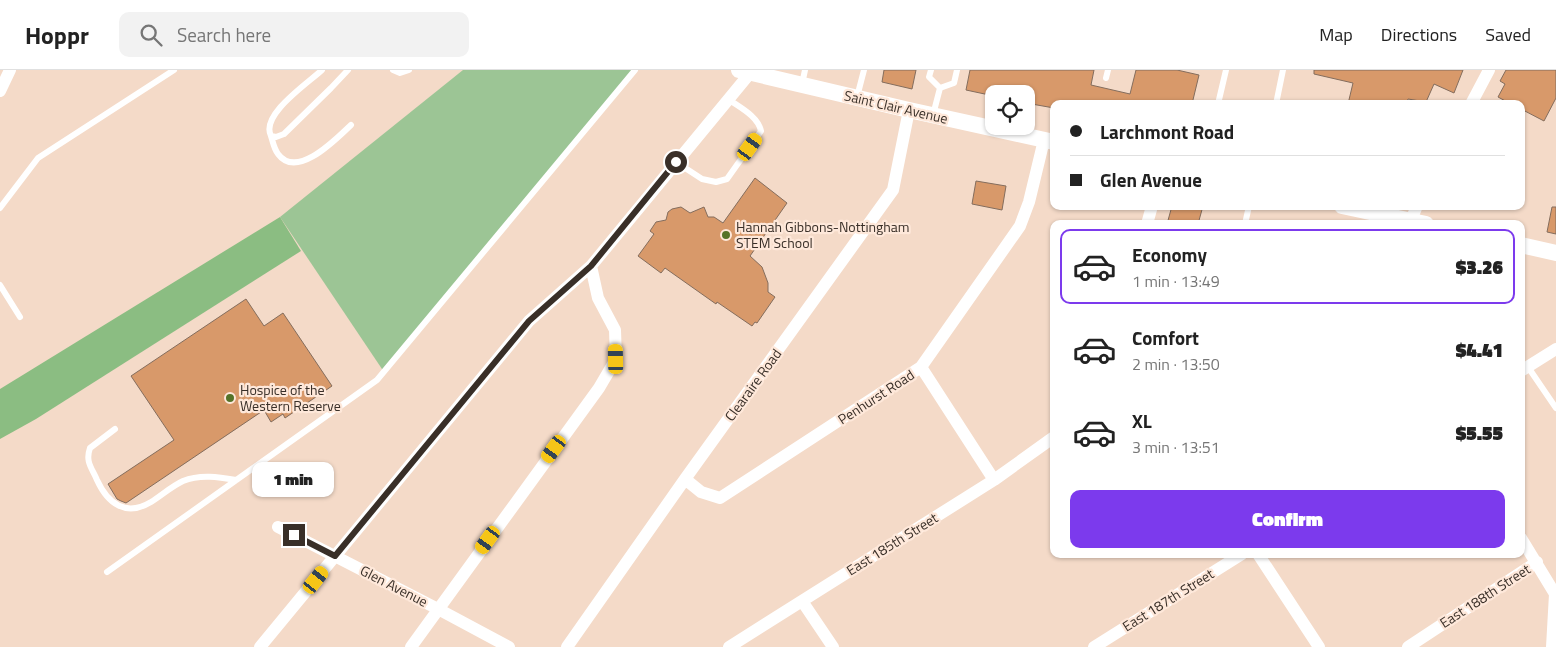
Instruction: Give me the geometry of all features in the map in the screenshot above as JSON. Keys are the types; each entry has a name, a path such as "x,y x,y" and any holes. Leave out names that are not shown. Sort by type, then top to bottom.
{"street":[{"path":"0,91 10,70"},
{"path":"1473,100 1489,70"},
{"path":"260,647 529,321 591,266 728,100 745,71"},
{"name":"Saint Clair Avenue","path":"745,71 804,77 856,98 1049,141"},
{"name":"Clearaire Road","path":"567,647 893,190 909,110"},
{"name":"Penhurst Road","path":"685,479 701,492 720,498 921,368 1020,226 1049,141"},
{"path":"1352,210 1373,219 1416,219"},
{"path":"1525,246 1556,253"},
{"path":"411,647 598,388 616,359 615,330 598,298 591,266"},
{"path":"1525,369 1556,349"},
{"path":"921,368 994,480"},
{"name":"East 185th Street","path":"729,647 994,480 1050,440"},
{"name":"Glen Avenue","path":"278,527 509,647"},
{"path":"1525,544 1556,594 1552,647"},
{"name":"East 187th Street","path":"1094,647 1236,558"},
{"path":"1261,558 1319,647"},
{"name":"East 188th Street","path":"1408,647 1537,562"},
{"path":"802,601 833,647"}],"lane":[{"path":"0,208 38,158 174,70"},
{"path":"322,70 277,111 269,124 268,130 275,149 279,156 289,162 296,163 311,158 351,125"},
{"path":"271,136 276,137 284,134 348,70"},
{"path":"393,70 400,73 408,70"},
{"path":"107,572 377,380 636,70"},
{"path":"856,98 864,70"},
{"path":"931,70 930,77 940,88"},
{"path":"940,88 954,83 957,70"},
{"path":"1106,78 1108,70"},
{"path":"1219,100 1226,70"},
{"path":"1277,100 1283,70"},
{"path":"933,116 940,88"},
{"path":"676,162 702,179 716,182 727,178 761,131 760,125 750,115 728,100"},
{"path":"0,285 20,317"},
{"path":"1525,369 1556,408"},
{"path":"115,429 90,448 87,460 104,494 119,506 129,509 140,507 184,481 201,476 236,480"}],"green space":[{"path":"463,70 635,70 384,372 280,217"},
{"path":"280,217 301,251 36,419 0,439 0,389"}],"building":[{"path":"884,70 916,70 912,89 882,82"},
{"path":"970,70 1094,70 1091,85 1130,94 1136,70 1177,70 1199,75 1193,100 1050,100 1050,107 1035,105 1035,85 985,85 985,94 966,90"},
{"path":"1314,70 1463,70 1454,93 1434,84 1427,100 1349,100 1353,83 1314,74"},
{"path":"1506,70 1556,70 1556,98 1544,121 1525,111 1525,100 1504,100 1498,97 1505,84 1500,81"},
{"path":"755,178 787,203 750,256 762,267 768,283 768,292 775,297 757,323 755,322 752,326 717,302 716,304 665,268 661,273 638,256 654,234 650,231 656,222 666,220 668,212 672,209 681,207 690,213 704,207 708,217 714,217 723,223"},
{"path":"976,181 1006,186 1002,210 972,204"},
{"path":"1552,207 1556,207 1556,234 1547,232"},
{"path":"1171,210 1202,210 1199,220 1168,220"},
{"name":"Hospice of the Western Reserve","path":"246,299 264,326 283,313 332,386 285,418 283,414 271,422 264,410 126,503 117,499 108,484 174,440 131,376"}],"place":[{"name":"Hannah Gibbons-Nottingham STEM School","path":"726,235"},
{"name":"Hospice of the Western Reserve","path":"230,398"}],"route":[{"path":"294,535 335,556 529,321 591,266 676,162"}]}
